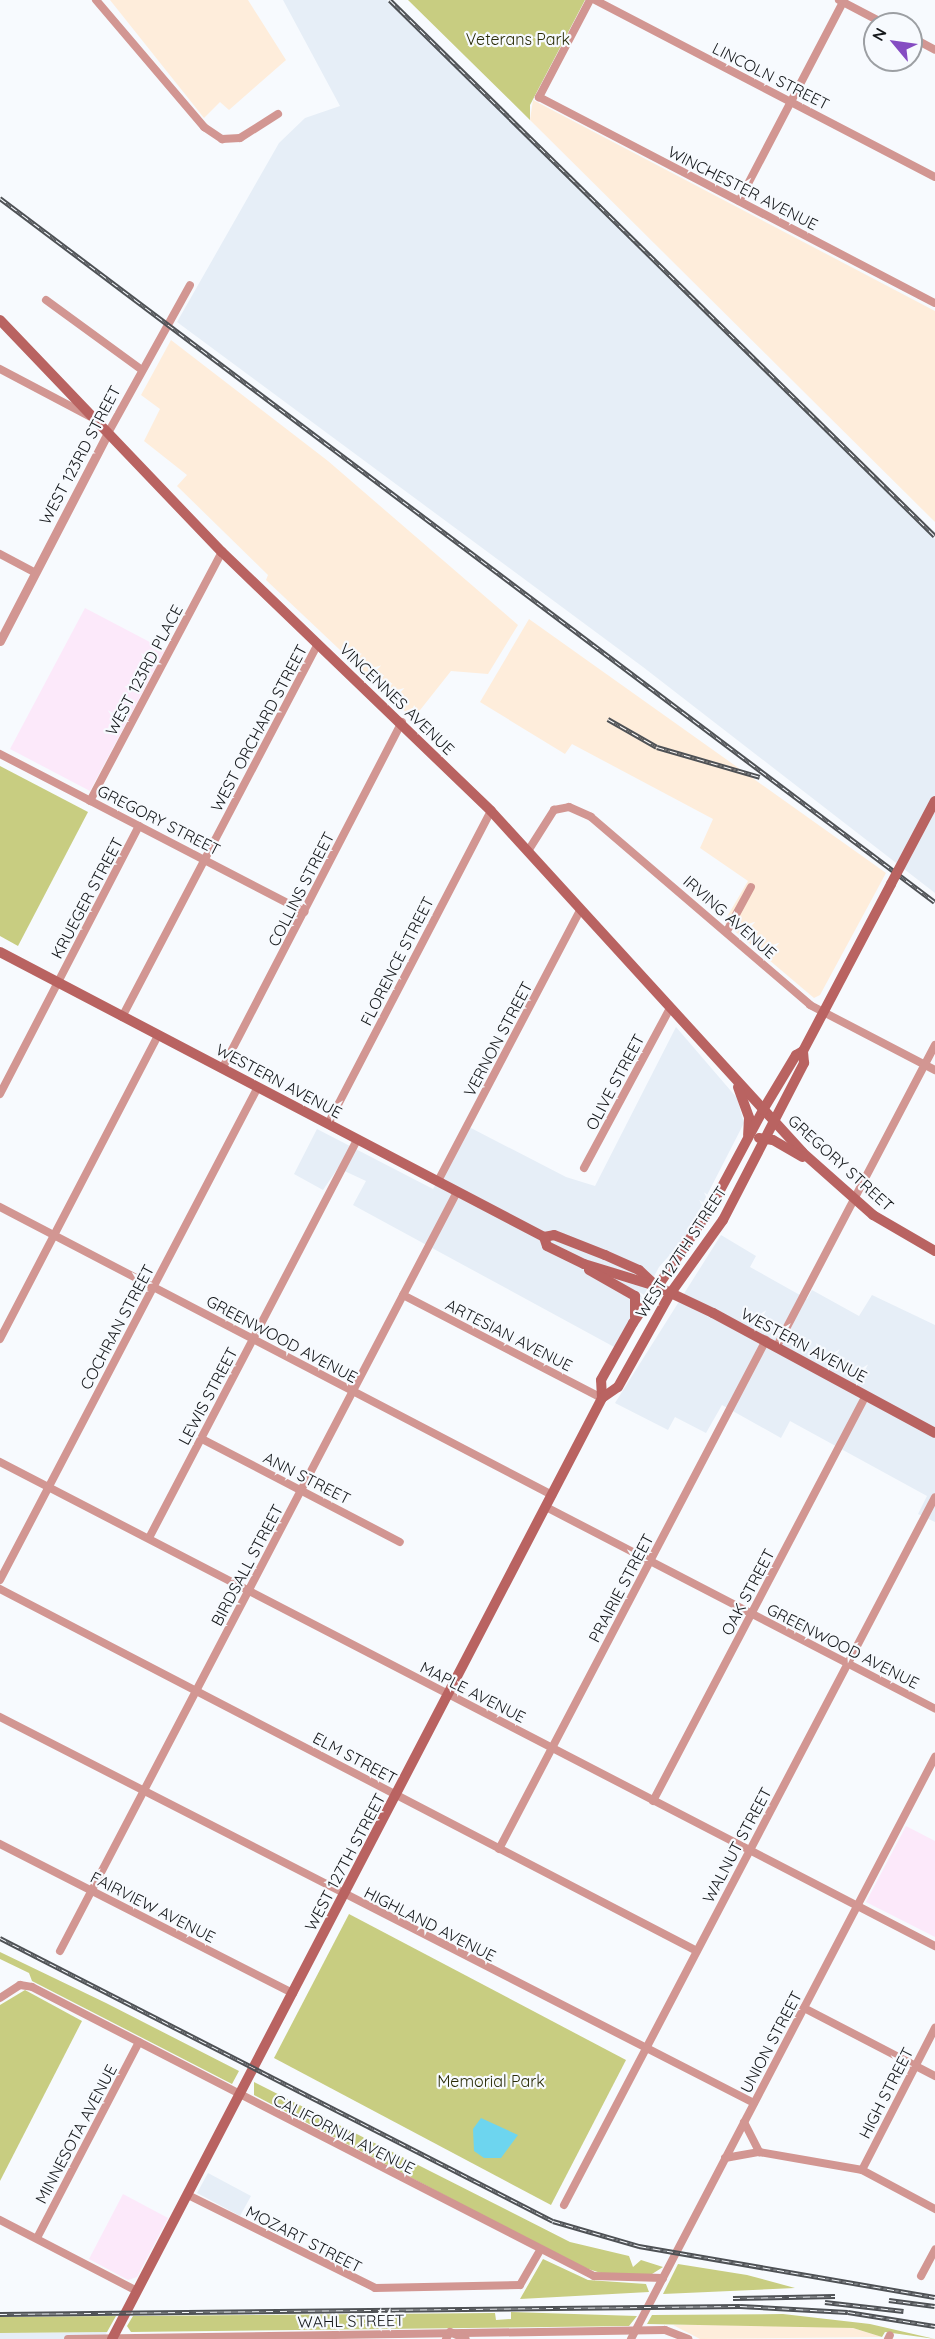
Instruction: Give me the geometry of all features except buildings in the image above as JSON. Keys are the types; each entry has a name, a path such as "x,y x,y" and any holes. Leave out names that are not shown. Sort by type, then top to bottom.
{"main road":[{"name":"VINCENNES AVENUE","path":"0,320 91,418 222,552 402,722 491,811 763,1110"},
{"name":"WEST 127TH STREET","path":"602,1398 601,1380 656,1286 710,1209 763,1110 796,1055 803,1051 935,801"},
{"name":"WESTERN AVENUE","path":"0,952 544,1237 548,1246 584,1264 656,1286 766,1340 935,1433"},
{"name":"WEST 127TH STREET","path":"113,2339 602,1398 618,1387 670,1294 723,1220 804,1063 803,1051"},
{"path":"734,1078 748,1116 748,1138 765,1138 815,1164"},
{"name":"GREGORY STREET","path":"763,1110 815,1164 854,1200 894,1229 935,1251"},
{"name":"WESTERN AVENUE","path":"544,1237 554,1234 605,1255 639,1270 656,1286"},
{"path":"584,1264 634,1296 638,1306 633,1323"}],"street":[{"path":"96,0 204,127 222,139 240,138 278,114"},
{"name":"WINCHESTER AVENUE","path":"590,0 539,97 935,303"},
{"name":"LINCOLN STREET","path":"595,0 935,177"},
{"path":"739,201 842,1 863,12"},
{"name":"WEST 123RD STREET","path":"0,641 142,370 190,285"},
{"path":"46,300 142,370"},
{"path":"0,369 91,418"},
{"name":"WEST 123RD PLACE","path":"90,801 222,552"},
{"path":"0,554 35,573"},
{"name":"WEST ORCHARD STREET","path":"122,1017 318,644"},
{"name":"COLLINS STREET","path":"222,1069 402,722"},
{"name":"GREGORY STREET","path":"0,754 305,912"},
{"name":"IRVING AVENUE","path":"528,851 554,810 576,809 609,830 824,1013 935,1070"},
{"name":"FLORENCE STREET","path":"328,1124 491,811"},
{"name":"KRUEGER STREET","path":"58,983 140,826"},
{"path":"727,931 751,887"},
{"name":"VERNON STREET","path":"438,1181 581,909"},
{"path":"0,1094 58,983"},
{"name":"OLIVE STREET","path":"584,1168 670,1008"},
{"path":"0,1339 158,1035"},
{"path":"777,1346 935,1045"},
{"name":"COCHRAN STREET","path":"0,1580 258,1088"},
{"name":"LEWIS STREET","path":"149,1538 358,1139"},
{"name":"BIRDSALL STREET","path":"60,1951 458,1192"},
{"name":"GREENWOOD AVENUE","path":"0,1207 552,1495"},
{"name":"ARTESIAN AVENUE","path":"403,1295 602,1398"},
{"name":"PRAIRIE STREET","path":"499,1849 766,1340"},
{"name":"OAK STREET","path":"653,1801 866,1395"},
{"name":"ANN STREET","path":"202,1439 400,1542"},
{"name":"MAPLE AVENUE","path":"0,1462 935,1946"},
{"name":"WALNUT STREET","path":"564,2205 935,1497"},
{"name":"GREENWOOD AVENUE","path":"546,1507 935,1709"},
{"name":"ELM STREET","path":"0,1589 697,1951"},
{"name":"HIGHLAND AVENUE","path":"0,1717 345,1896 754,2103"},
{"name":"UNION STREET","path":"633,2335 935,1756"},
{"name":"FAIRVIEW AVENUE","path":"0,1844 294,1994"},
{"name":"CALIFORNIA AVENUE","path":"0,1998 20,1985 32,1987 540,2251 594,2276 663,2278"},
{"path":"804,2008 935,2076"},
{"name":"HIGH STREET","path":"862,2170 935,2028"},
{"name":"MINNESOTA AVENUE","path":"37,2238 139,2042"},
{"path":"744,2122 759,2152"},
{"path":"725,2158 759,2152 862,2170 935,2209"},
{"name":"MOZART STREET","path":"188,2194 369,2287 520,2285 540,2251"},
{"path":"0,2220 138,2291"},
{"path":"921,2276 935,2250"},
{"path":"633,2335 671,2330 688,2339"},
{"name":"WAHL STREET","path":"68,2339 633,2335"},
{"path":"448,2336 466,2339"}],"shaded area":[{"path":"110,0 248,0 286,60 229,110 220,102 204,118"},
{"path":"283,0 387,0 935,539 935,893 643,667 177,322 279,143 305,118 340,106"},
{"path":"533,100 935,311 935,522 530,120"},
{"path":"171,340 328,461 518,625 488,674 451,671 413,719 266,580 268,575 177,486 187,475 144,441 160,409 141,395"},
{"path":"85,608 165,650 90,791 10,749"},
{"path":"529,619 886,873 820,995 814,998 724,922 748,881 700,848 713,819 572,744 565,754 480,702"},
{"path":"676,1027 737,1098 744,1123 685,1238 659,1267 616,1348 353,1205 366,1181 338,1168 323,1190 294,1174 317,1129 433,1189 469,1127 566,1177 595,1186"},
{"path":"721,1235 756,1256 750,1267 807,1299 812,1290 859,1316 872,1295 935,1325 935,1522 918,1514 927,1496 790,1421 781,1438 722,1405 706,1433 675,1417 668,1430 615,1403"},
{"path":"906,1826 935,1841 935,1937 866,1902"},
{"path":"208,2173 251,2196 240,2216 197,2193"},
{"path":"123,2194 168,2218 137,2277 128,2280 89,2259"},
{"path":"754,2323 853,2328 882,2337 700,2339 673,2325"},
{"path":"107,2332 103,2339 0,2339 0,2333"}],"green space":[{"name":"Veterans Park","path":"408,0 585,0 530,105 530,120"},
{"path":"0,766 88,812 18,946 0,936"},
{"name":"Memorial Park","path":"349,1914 626,2060 551,2205 274,2058"},
{"path":"0,1952 239,2071 232,2084 32,1981 29,1973 0,1959"},
{"path":"25,1990 82,2021 0,2181 0,2005"},
{"path":"254,2082 570,2242 629,2256 633,2267 641,2260 663,2267 652,2274 604,2274 579,2266 254,2095"},
{"path":"543,2259 588,2280 646,2284 649,2292 520,2299"},
{"path":"678,2264 747,2275 795,2288 663,2294"},
{"path":"511,2312 637,2316 629,2326 131,2332 127,2326 133,2316 495,2313 496,2320 511,2319"},
{"path":"783,2314 870,2324 935,2339 885,2332 882,2337 853,2328 647,2324 652,2315"},
{"path":"116,2316 107,2332 0,2333 0,2317"}],"water":[{"path":"481,2118 518,2135 501,2158 484,2158 474,2151 473,2129"}],"railway":[{"path":"390,0 935,536"},
{"path":"0,198 935,902"},
{"path":"608,719 657,747 760,777"},
{"path":"0,1938 553,2221 639,2246 935,2297"},
{"path":"733,2298 835,2296"},
{"path":"889,2300 935,2306"},
{"path":"825,2302 903,2311"},
{"path":"0,2314 740,2306 848,2312 935,2326"}]}
